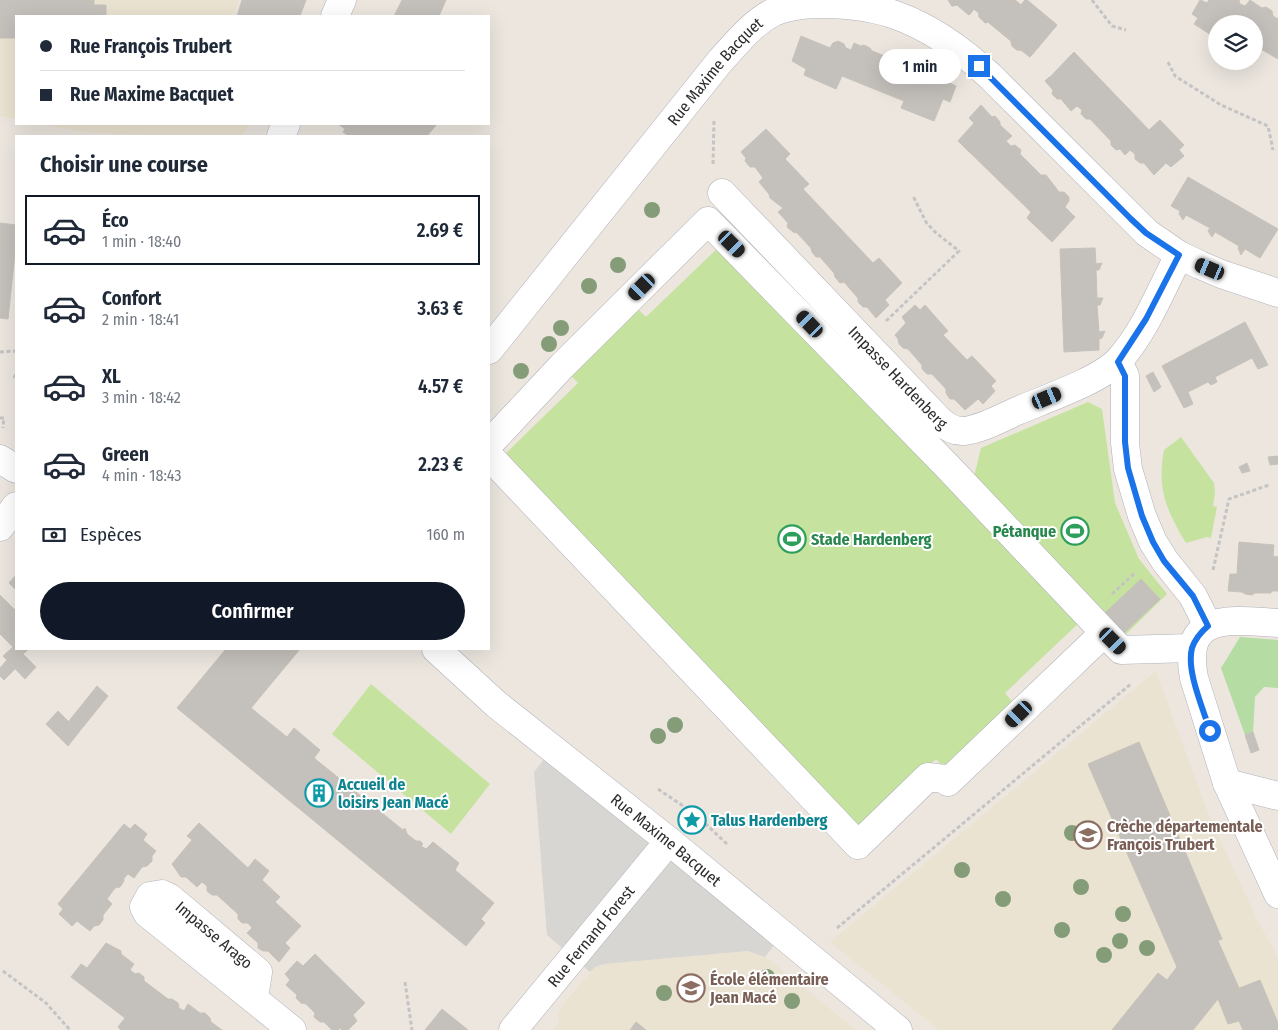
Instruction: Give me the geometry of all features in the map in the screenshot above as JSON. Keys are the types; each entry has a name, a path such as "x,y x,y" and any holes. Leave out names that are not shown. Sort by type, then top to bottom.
{"street":[{"path":"335,15 342,0"},
{"name":"Rue Maxime Bacquet","path":"490,349 721,60 749,31 773,13 802,5 843,5 875,10 898,16 937,36 979,66 1146,233 1179,255 1221,274 1278,293"},
{"name":"Impasse Hardenberg","path":"722,193 940,421 949,428 958,431 976,428 1090,380 1118,362"},
{"path":"490,443 562,366 708,221 948,466 1121,650 1192,648"},
{"path":"1179,255 1146,319 1118,362 1125,376 1125,442 1128,468 1142,516 1153,542 1164,561 1193,596 1208,626"},
{"path":"490,457 858,845 928,777 945,779 948,782 1104,633"},
{"path":"0,459 15,468"},
{"path":"0,527 15,507"},
{"path":"1278,623 1231,620 1208,626 1201,632 1192,648 1191,663 1227,783 1278,894"},
{"name":"Rue Maxime Bacquet","path":"437,650 496,704 669,841 898,1030"},
{"path":"1227,783 1278,796"},
{"name":"Rue Fernand Forest","path":"513,1030 669,841"},
{"path":"254,998 292,1030"}],"path":[{"path":"1092,0 1112,26 1126,30"},
{"path":"1168,62 1176,76 1222,105 1268,126 1273,150"},
{"path":"713,155 714,113"},
{"path":"885,322 959,251 935,232 926,222 913,196"},
{"path":"0,352 15,351"},
{"path":"1213,572 1229,499 1269,485"},
{"path":"837,928 1135,681"},
{"path":"3,971 46,1002 70,1030"},
{"path":"405,982 412,1030"}],"shaded area":[{"path":"0,0 239,0 234,15 15,15 15,119 0,116"},
{"path":"46,125 248,125 243,135 143,135 85,132"},
{"name":"Crèche départementale François Trubert","path":"1156,671 1210,818 1257,919 1278,957 1278,1030 939,1030 830,942"},
{"path":"552,749 783,934 765,957 748,951 604,964 595,967 590,972 547,935 534,772"},
{"name":"École élémentaire Jean Macé","path":"748,951 771,961 856,1030 553,1030 559,1022 558,1013 563,1004 595,967 604,964"}],"green space":[{"name":"Stade Hardenberg","path":"724,242 1083,619 1005,693 1017,707 948,772 936,759 856,834 501,458 578,383 565,369 633,304 646,317"},
{"name":"Pétanque","path":"1088,402 1102,409 1115,503 1139,559 1167,594 1120,640 974,477 981,448"},
{"path":"1181,437 1214,483 1213,506 1217,507 1211,538 1207,537 1186,543 1168,509 1162,476 1164,450"},
{"path":"1240,637 1278,640 1278,688 1264,687 1255,697 1253,732 1245,735 1221,668"},
{"path":"371,684 490,784 451,834 332,734"}],"building":[{"path":"0,0 94,0 94,5 97,5 97,15 15,15 15,38 0,38"},
{"path":"242,0 306,0 300,15 237,15"},
{"path":"402,0 446,0 439,15 394,15"},
{"path":"948,0 1015,0 1021,5 1027,0 1057,25 1030,57 1012,46 1011,41 988,22 985,23 974,9 969,15 957,5 952,6"},
{"path":"948,0 1015,0 1021,5 1027,0 1057,25 1030,57 1012,46 1011,41 988,22 985,23 974,9 969,15 957,5 952,6"},
{"path":"1200,0 1207,3 1209,0 1239,0 1240,4 1245,6 1250,0 1262,8 1266,7 1278,19 1278,59 1263,50 1263,15 1208,15 1208,33 1194,24 1198,18 1192,14"},
{"path":"97,5 106,5 106,15 97,15"},
{"path":"801,36 830,48 833,43 838,41 851,50 854,43 861,46 864,45 872,51 900,62 903,61 930,75 935,74 942,77 943,80 956,86 950,102 943,99 934,121 901,108 904,101 842,76 836,89 804,75 806,69 792,61"},
{"path":"1074,52 1149,130 1160,120 1184,145 1179,150 1184,156 1171,167 1166,163 1154,175 1144,163 1140,163 1135,159 1135,154 1130,150 1125,155 1120,149 1116,150 1111,145 1111,141 1090,119 1086,119 1081,114 1082,110 1077,106 1071,111 1061,99 1049,78"},
{"path":"1049,77 1061,99 1057,99 1052,94 1053,90 1045,81"},
{"path":"981,105 992,117 995,116 1000,125 1012,136 1006,141 1011,146 1015,145 1021,150 1020,154 1041,175 1046,175 1059,192 1064,192 1069,197 1065,207 1075,217 1052,242 1027,218 1031,212 958,141 974,123 969,118"},
{"path":"339,125 436,125 428,135 348,135 343,132 345,129"},
{"path":"766,129 790,154 785,159 809,184 803,189 873,263 879,258 902,283 885,300 889,305 876,318 867,307 863,307 858,302 858,298 844,282 840,283 834,273 820,257 816,257 811,248 797,233 787,227 788,223 778,212 783,208 770,198 759,182 763,178 755,167 750,167 745,161 746,158 741,152"},
{"path":"1188,177 1278,229 1260,258 1245,249 1241,255 1239,246 1215,232 1212,237 1208,231 1210,228 1186,215 1183,220 1179,214 1180,211 1171,206"},
{"path":"0,223 15,225 15,253 8,319 0,318"},
{"path":"1095,248 1096,264 1102,263 1099,270 1096,270 1097,298 1103,298 1100,305 1097,305 1099,332 1105,331 1102,338 1099,339 1099,350 1064,352 1060,249"},
{"path":"915,305 920,310 925,305 948,331 943,335 967,360 972,356 996,381 991,386 995,391 983,404 978,399 965,410 954,399 950,399 946,389 932,374 927,374 922,369 922,365 908,349 903,348 899,344 895,335 906,323 902,317"},
{"path":"1245,322 1268,365 1258,369 1252,358 1215,377 1217,382 1211,385 1208,382 1188,392 1193,404 1184,408 1162,366"},
{"path":"1153,372 1161,387 1154,392 1146,376"},
{"path":"1278,456 1278,464 1270,465 1268,457"},
{"path":"1247,463 1250,471 1242,473 1239,467"},
{"path":"1239,542 1274,545 1273,556 1278,557 1278,591 1255,593 1252,595 1228,591 1230,574 1237,574"},
{"path":"15,576 15,589 9,583"},
{"path":"1141,579 1160,599 1124,633 1105,613"},
{"path":"0,595 15,610 15,650 28,650 23,654 36,667 25,679 3,656 13,647 0,634"},
{"name":"Accueil de loisirs Jean Macé","path":"225,650 299,650 251,708 287,737 294,728 320,750 314,758 403,830 405,828 407,834 423,844 421,846 426,849 433,842 459,863 455,870 494,903 481,919 485,923 466,946 177,708"},
{"path":"7,660 15,669 4,680 0,676 0,668"},
{"path":"97,686 108,696 79,732 69,721"},
{"path":"58,711 79,732 68,746 46,724"},
{"path":"1253,732 1259,750 1251,753 1245,735"},
{"path":"1139,742 1222,939 1206,945 1227,993 1260,980 1278,1023 1278,1030 1243,1030 1239,1021 1228,1024 1218,999 1193,1030 1112,1030 1158,973 1167,980 1177,967 1088,764"},
{"path":"199,823 248,868 255,859 269,871 262,880 280,897 275,902 301,926 285,943 290,948 279,962 268,951 258,948 258,943 247,933 252,928 248,923 242,923 238,919 238,914 217,895 212,895 207,891 207,886 202,882 197,887 186,877 181,877 172,864 192,840 187,836"},
{"path":"124,824 130,829 135,824 147,834 143,840 156,851 152,856 152,861 147,866 142,867 134,878 128,874 120,887 115,888 107,899 112,904 103,915 103,920 99,925 94,926 90,931 77,921 72,926 59,914 63,909 58,904"},
{"path":"1218,941 1239,988 1227,993 1206,945"},
{"path":"106,943 121,951 121,954 134,964 130,970 135,974 139,973 144,977 144,981 168,999 178,1003 179,1008 184,1011 188,1004 200,1013 205,1013 211,1022 222,1030 121,1030 118,1027 125,1018 71,977 81,964 87,968"},
{"path":"315,954 365,1003 353,1015 357,1021 348,1030 340,1028 332,1030 324,1022 320,1022 314,1017 315,1013 306,1004 301,1003 296,998 297,995 286,985 290,980 285,974 297,961 303,966"},
{"path":"442,1009 468,1030 425,1030"},
{"path":"636,1022 646,1030 630,1030"}],"place":[{"name":"Pétanque","path":"1075,531"},
{"name":"Stade Hardenberg","path":"792,539"},
{"name":"Accueil de loisirs Jean Macé","path":"319,793"},
{"name":"Talus Hardenberg","path":"692,820"},
{"name":"Crèche départementale François Trubert","path":"1088,835"},
{"name":"École élémentaire Jean Macé","path":"691,988"}],"route":[{"path":"979,66 1131,219 1146,233 1179,255 1146,319 1118,362 1125,376 1125,442 1128,468 1142,516 1153,542 1164,561 1193,596 1208,626 1201,632 1192,648 1191,663 1210,731"}]}
